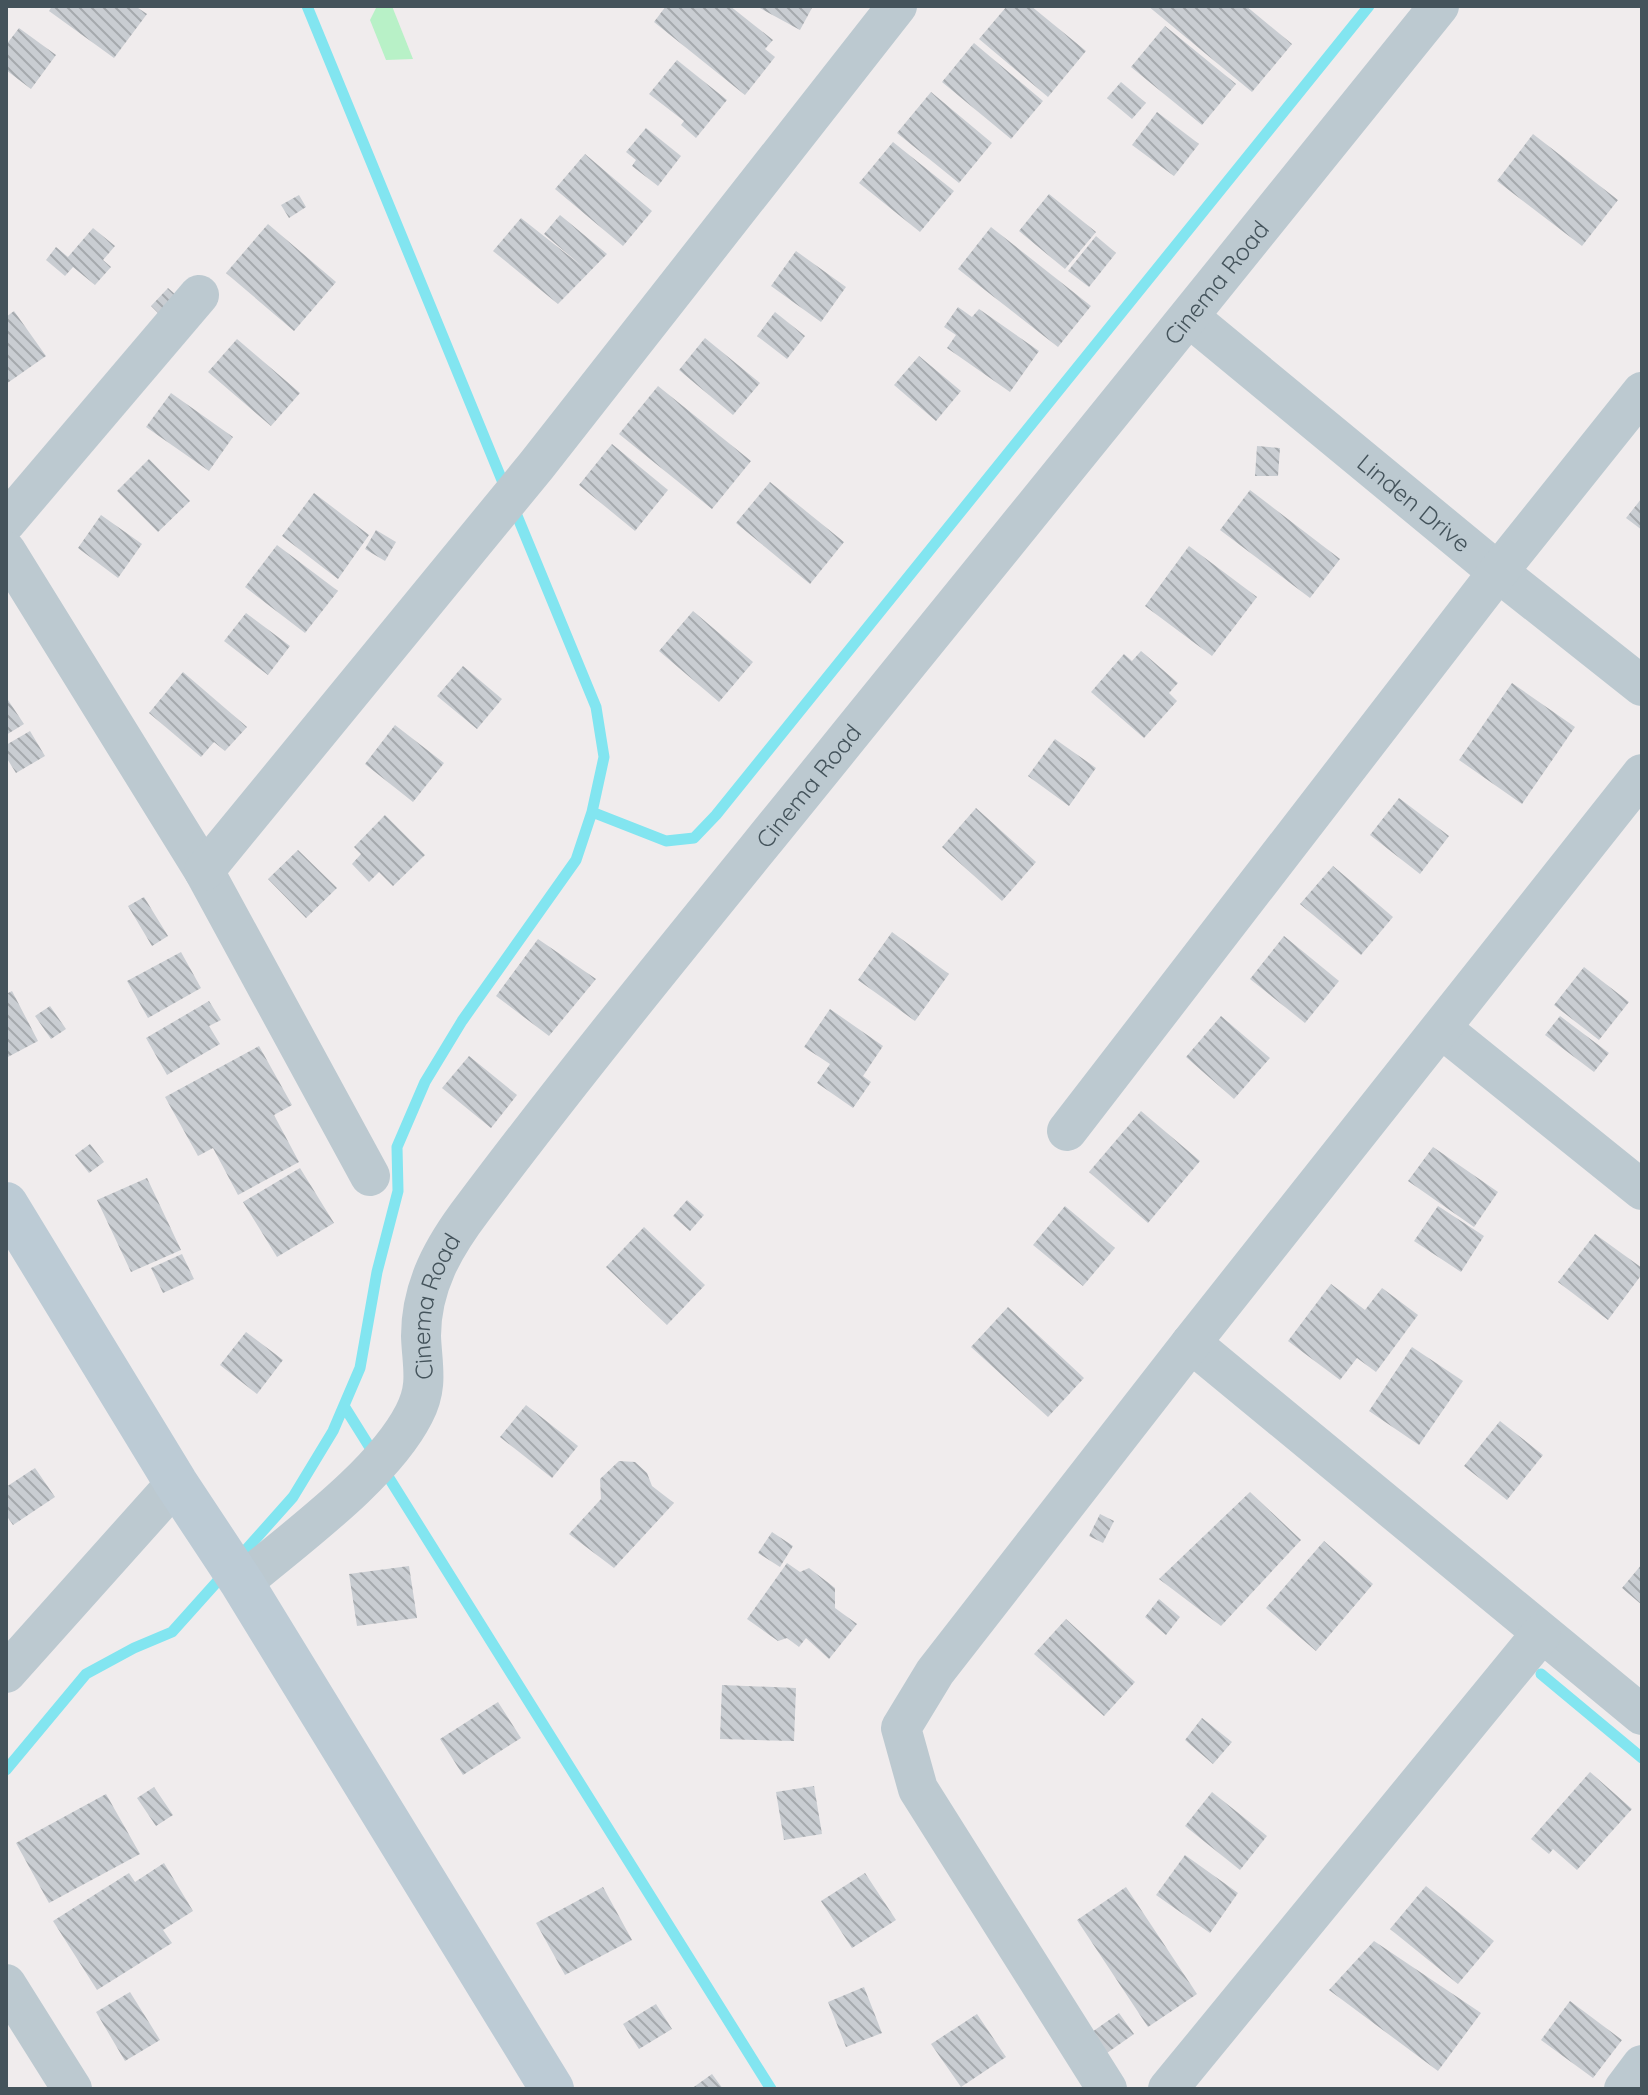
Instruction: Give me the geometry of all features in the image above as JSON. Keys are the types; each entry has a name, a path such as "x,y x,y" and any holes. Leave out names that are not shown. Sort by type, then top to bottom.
{"main road":[{"path":"6,1204 552,2089"}],"street":[{"path":"204,871 536,466 897,6"},
{"name":"Cinema Road","path":"242,1583 357,1486 392,1446 415,1413 426,1378 421,1337 430,1277 470,1211 696,926 1439,6"},
{"path":"6,522 199,295"},
{"name":"Linden Drive","path":"1189,317 1498,572 1642,686"},
{"path":"1067,1131 1498,572 1642,392"},
{"path":"6,551 204,871 370,1176"},
{"path":"1107,2089 918,1789 901,1728 935,1672 1642,774"},
{"path":"1442,1029 1642,1190"},
{"path":"1191,1343 1642,1715"},
{"path":"6,1673 176,1483"},
{"path":"1168,2089 1541,1634"},
{"path":"6,1984 72,2089"},
{"path":"1624,2089 1642,2065"}],"green space":[{"path":"377,6 392,6 413,59 386,60 370,20"}],"building":[{"path":"52,6 135,6 147,14 114,58 49,11"},
{"path":"666,6 730,6 773,40 765,49 775,57 745,95 654,22"},
{"path":"756,6 813,6 800,30"},
{"path":"1007,6 1031,6 1086,51 1048,97 979,39"},
{"path":"1148,6 1246,6 1292,44 1252,92"},
{"path":"1165,26 1236,84 1202,125 1131,67"},
{"path":"19,28 56,55 31,89 6,70 6,45"},
{"path":"974,43 1043,101 1011,139 942,82"},
{"path":"677,60 727,100 696,138 681,125 684,121 649,94"},
{"path":"1121,82 1146,103 1132,119 1107,98"},
{"path":"931,92 992,143 959,183 897,133"},
{"path":"1157,112 1199,144 1174,176 1132,145"},
{"path":"646,128 681,156 658,186 632,166 636,160 626,152"},
{"path":"1533,134 1618,200 1582,246 1497,181"},
{"path":"893,142 954,191 920,232 859,183"},
{"path":"585,154 652,211 623,246 555,189"},
{"path":"1049,194 1096,232 1065,269 1019,231"},
{"path":"299,195 306,207 289,218 281,205"},
{"path":"560,215 607,254 558,304 493,251 521,218 583,267 544,234"},
{"path":"268,224 336,282 294,331 226,273"},
{"path":"991,227 1091,306 1058,347 958,269"},
{"path":"93,228 115,246 103,260 111,267 95,285 73,267 65,276 46,260 56,247 68,257"},
{"path":"1096,236 1116,253 1089,287 1068,271"},
{"path":"796,251 846,287 821,322 771,286"},
{"path":"168,288 184,302 166,321 151,306"},
{"path":"958,307 972,317 979,309 1039,351 1010,392 947,348 956,335 944,327"},
{"path":"14,311 46,356 6,384 6,317"},
{"path":"775,312 805,336 787,359 757,336"},
{"path":"705,338 760,383 733,415 679,370"},
{"path":"237,339 300,393 271,426 208,372"},
{"path":"919,356 961,391 936,421 894,385"},
{"path":"658,386 751,461 712,509 619,434"},
{"path":"171,393 233,437 209,471 146,427"},
{"path":"612,444 668,490 635,531 579,485"},
{"path":"1257,446 1280,448 1278,476 1255,476"},
{"path":"149,459 190,501 158,532 117,491"},
{"path":"770,482 844,542 810,584 736,523"},
{"path":"1250,490 1340,559 1310,598 1220,530"},
{"path":"314,493 369,535 338,579 282,536"},
{"path":"1642,498 1642,530 1626,518"},
{"path":"101,515 142,544 118,578 78,548"},
{"path":"376,530 396,542 385,561 365,549"},
{"path":"277,545 338,591 305,633 245,587"},
{"path":"1189,546 1257,597 1212,656 1145,606"},
{"path":"693,611 753,662 719,702 659,651"},
{"path":"246,613 290,646 268,675 224,641"},
{"path":"1141,651 1178,683 1169,693 1177,701 1144,738 1091,692 1124,654 1132,661"},
{"path":"463,666 502,699 477,729 437,696"},
{"path":"183,672 247,727 225,751 214,742 201,757 149,713"},
{"path":"1512,683 1575,727 1522,804 1459,760"},
{"path":"6,697 24,724 6,735"},
{"path":"395,725 444,763 413,802 365,764"},
{"path":"30,731 45,756 16,773 6,757 6,745"},
{"path":"1055,739 1096,768 1069,806 1028,776"},
{"path":"1399,798 1449,836 1420,874 1370,835"},
{"path":"976,808 1036,862 1002,901 942,847"},
{"path":"385,815 425,855 393,886 379,872 369,882 352,864 361,854 354,847"},
{"path":"298,850 337,888 306,918 268,879"},
{"path":"1333,866 1393,917 1361,955 1300,904"},
{"path":"144,897 168,936 152,946 128,906"},
{"path":"892,932 949,974 915,1021 858,980"},
{"path":"1284,936 1339,981 1305,1023 1250,979"},
{"path":"538,939 596,979 549,1036 496,996"},
{"path":"181,952 201,988 148,1018 127,981"},
{"path":"1584,967 1629,1002 1599,1040 1554,1005"},
{"path":"12,991 38,1041 6,1058 6,994"},
{"path":"209,1001 221,1020 209,1026 220,1044 167,1075 146,1038"},
{"path":"50,1006 66,1029 51,1039 35,1016"},
{"path":"830,1009 883,1046 863,1076 871,1082 853,1108 817,1083 830,1064 804,1047"},
{"path":"1221,1016 1270,1058 1234,1099 1186,1057"},
{"path":"1560,1016 1609,1053 1594,1072 1545,1035"},
{"path":"259,1046 292,1105 274,1115 299,1162 238,1195 213,1148 198,1156 165,1097"},
{"path":"469,1056 517,1095 491,1128 442,1088"},
{"path":"1141,1111 1200,1161 1148,1223 1089,1172"},
{"path":"90,1144 104,1162 89,1173 75,1155"},
{"path":"1433,1147 1498,1192 1474,1227 1408,1181"},
{"path":"300,1168 334,1223 277,1257 243,1202"},
{"path":"147,1178 181,1250 131,1272 97,1200"},
{"path":"687,1200 704,1215 690,1231 673,1216"},
{"path":"1065,1206 1115,1248 1083,1286 1033,1245"},
{"path":"1438,1206 1484,1236 1461,1272 1414,1241"},
{"path":"644,1227 705,1285 667,1325 606,1267"},
{"path":"1595,1234 1642,1268 1642,1274 1608,1320 1558,1282"},
{"path":"182,1254 194,1279 163,1293 151,1268"},
{"path":"1331,1284 1365,1310 1382,1288 1418,1315 1376,1372 1357,1358 1340,1380 1288,1341"},
{"path":"1008,1307 1084,1378 1048,1417 971,1347"},
{"path":"246,1332 283,1360 257,1394 220,1365"},
{"path":"1412,1347 1463,1381 1419,1445 1369,1411"},
{"path":"526,1405 578,1446 552,1478 500,1437"},
{"path":"1500,1421 1543,1455 1507,1500 1464,1466"},
{"path":"619,1461 635,1462 647,1473 652,1486 674,1503 614,1568 569,1534 601,1499 600,1479"},
{"path":"35,1468 55,1497 13,1525 6,1515 6,1487"},
{"path":"1250,1492 1301,1540 1221,1626 1159,1579"},
{"path":"1100,1514 1114,1521 1103,1543 1089,1536"},
{"path":"772,1532 793,1546 780,1567 758,1553"},
{"path":"1324,1541 1373,1584 1316,1651 1266,1608"},
{"path":"787,1563 800,1572 809,1568 835,1588 835,1608 857,1624 829,1659 806,1638 799,1647 787,1638 778,1641 747,1619"},
{"path":"1642,1564 1642,1605 1622,1588"},
{"path":"409,1566 417,1618 357,1626 349,1574"},
{"path":"1159,1599 1180,1617 1166,1635 1145,1617"},
{"path":"1066,1619 1135,1682 1104,1716 1034,1654"},
{"path":"722,1685 796,1688 794,1741 720,1739"},
{"path":"498,1702 521,1738 463,1775 440,1739"},
{"path":"1202,1718 1232,1742 1213,1764 1185,1740"},
{"path":"1590,1772 1632,1809 1577,1870 1553,1849 1549,1854 1531,1839"},
{"path":"814,1786 822,1834 784,1840 776,1792"},
{"path":"154,1787 173,1815 156,1826 137,1798"},
{"path":"1212,1792 1267,1836 1240,1870 1185,1826"},
{"path":"106,1794 140,1854 49,1903 16,1843"},
{"path":"1185,1855 1238,1893 1210,1933 1156,1895"},
{"path":"164,1863 193,1911 163,1930 172,1943 97,1990 53,1921 129,1873 135,1882"},
{"path":"865,1873 896,1920 852,1948 821,1901"},
{"path":"1426,1886 1494,1941 1458,1984 1390,1929"},
{"path":"603,1887 632,1940 565,1975 536,1923"},
{"path":"1126,1887 1197,1994 1148,2027 1077,1920"},
{"path":"1374,1941 1481,2013 1438,2071 1329,1990"},
{"path":"864,1987 882,2033 846,2047 828,2002"},
{"path":"130,1992 160,2040 125,2061 96,2012"},
{"path":"1570,2001 1622,2040 1593,2078 1541,2040"},
{"path":"656,2004 672,2029 639,2049 623,2024"},
{"path":"1119,2013 1134,2034 1107,2053 1092,2032"},
{"path":"977,2014 1006,2057 961,2087 931,2044"},
{"path":"712,2074 723,2089 691,2089"}],"waterway":[{"path":"307,6 506,490"},
{"path":"592,812 666,841 694,838 716,815 1369,6"},
{"path":"236,1561 293,1497 333,1431 360,1368 377,1272 398,1191 397,1147 425,1082 462,1021 576,860 592,812 604,757 596,707 513,506"},
{"path":"344,1406 771,2089"},
{"path":"6,1770 86,1674 172,1632 224,1574"},
{"path":"1541,1674 1642,1758"}]}
